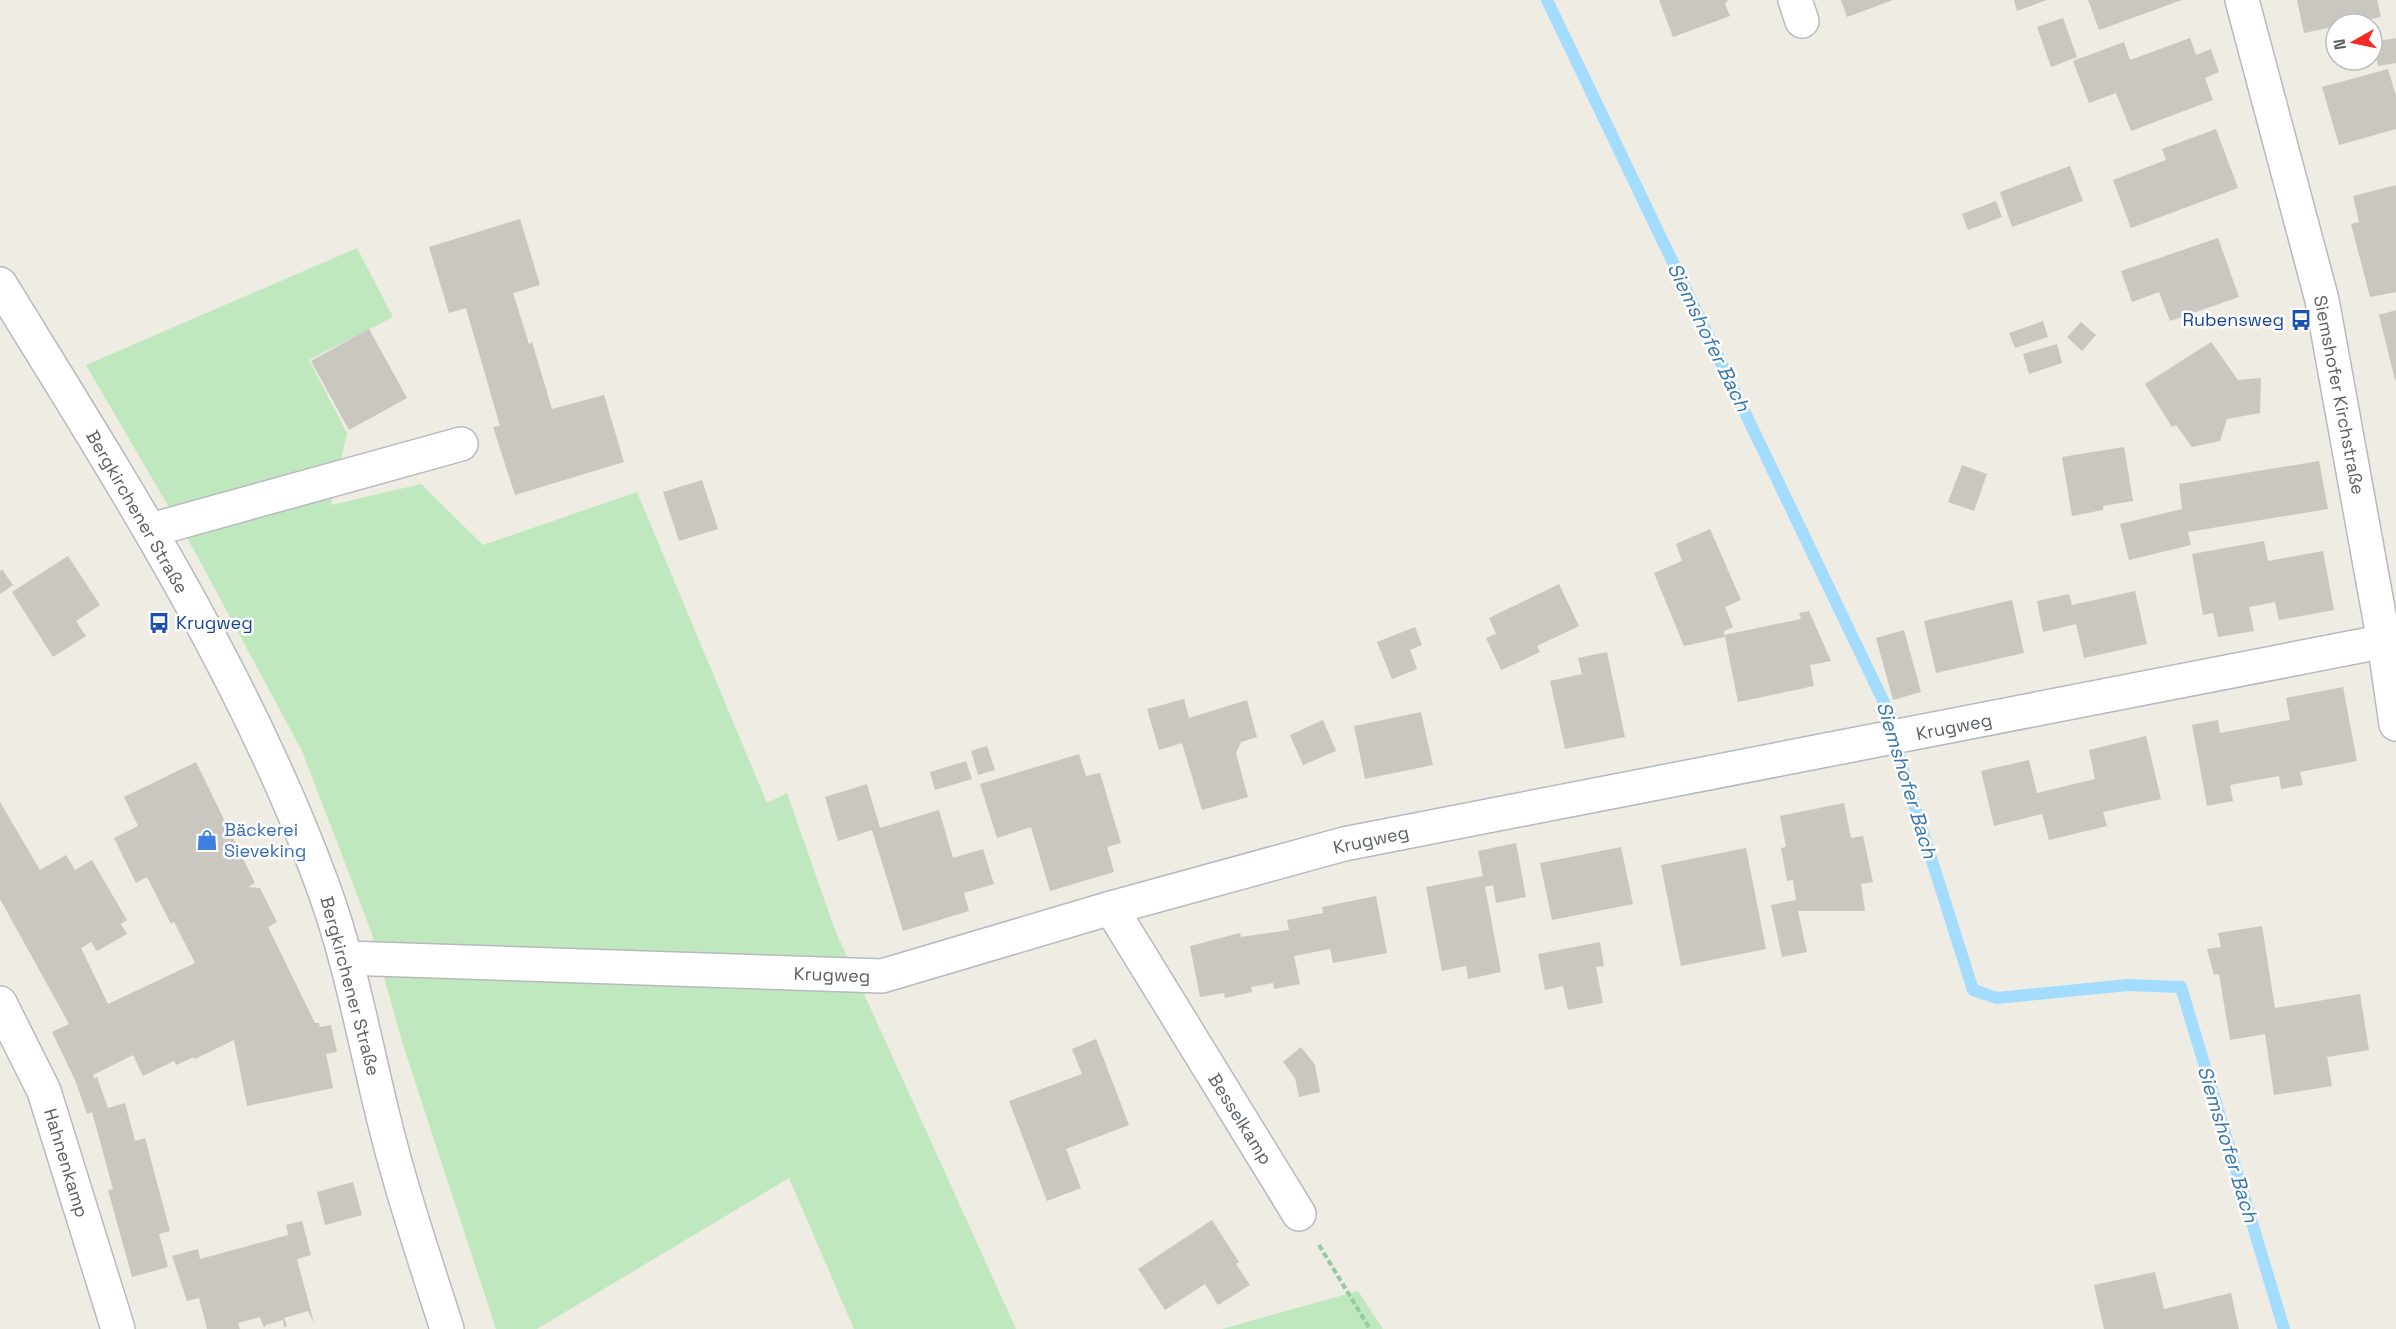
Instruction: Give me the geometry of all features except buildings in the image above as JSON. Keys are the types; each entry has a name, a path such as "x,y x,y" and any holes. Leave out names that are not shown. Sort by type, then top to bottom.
{"street":[{"name":"Siemshofer Kirchstraße","path":"2242,0 2322,300 2390,640 2396,724"},
{"name":"Bergkirchener Straße","path":"0,284 151,530 287,795 322,883 346,958 385,1122 447,1329"},
{"path":"151,530 461,444"},
{"name":"Krugweg","path":"346,958 882,976 1111,908 1344,844 1899,738 2390,640"},
{"name":"Besselkamp","path":"1111,908 1299,1214"},
{"name":"Hahnenkamp","path":"0,1003 44,1091 118,1329"}],"path":[{"path":"1299,1214 1370,1329"}],"green space":[{"path":"357,248 393,317 309,360 347,433 331,505 421,484 483,545 637,492 767,803 787,793 835,930 1016,1329 854,1329 789,1178 537,1329 496,1329 404,1048 371,931 302,751 194,550 86,365"},
{"path":"1358,1291 1383,1329 1222,1329"}],"waterway":[{"name":"Siemshofer Bach","path":"1547,0 1891,717 1901,763 1973,990 1997,998 2128,985 2181,987 2284,1329"}],"place":[{"name":"Rubensweg","path":"2301,320"},
{"name":"Krugweg","path":"159,623"},
{"name":"Bäckerei Sieveking","path":"207,840"}]}
